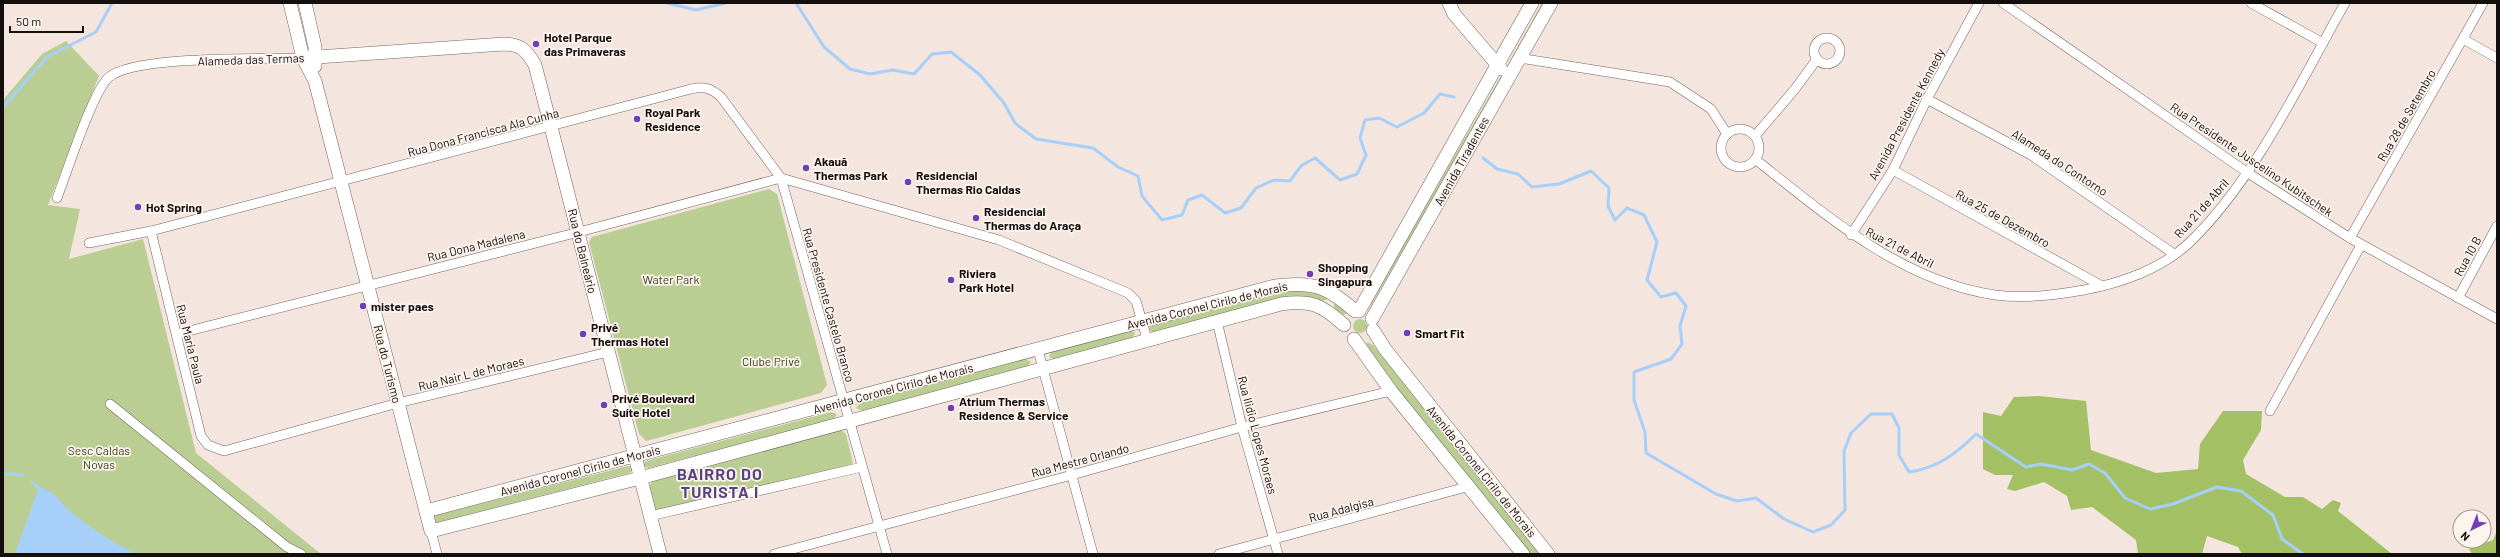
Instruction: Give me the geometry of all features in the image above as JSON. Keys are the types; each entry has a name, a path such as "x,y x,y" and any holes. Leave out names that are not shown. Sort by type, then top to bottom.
{"main road":[{"name":"Rua do Turismo","path":"290,3 309,57 431,531"},
{"name":"Rua do Turismo","path":"305,3 310,23 309,57"},
{"path":"1449,3 1454,14 1496,64 1510,74"},
{"name":"Avenida Tiradentes","path":"1357,311 1532,3"},
{"name":"Avenida Tiradentes","path":"1373,325 1510,74 1551,3"},
{"name":"Alameda das Termas","path":"309,57 504,44 516,44 525,50"},
{"name":"Rua do Balneário","path":"525,50 535,65 579,232 634,456 660,554"},
{"name":"Avenida Coronel Cirilo de Morais","path":"426,510 1038,350 1275,286 1304,284 1336,294 1357,311"},
{"path":"1327,310 1336,294"},
{"name":"Avenida Coronel Cirilo de Morais","path":"431,531 640,478 1147,339 1300,302 1312,303 1327,310 1344,325"},
{"path":"1357,311 1367,313 1373,325 1363,340 1354,339 1347,334 1344,325 1347,316 1357,311"},
{"name":"Avenida Coronel Cirilo de Morais","path":"1373,325 1385,349 1548,554"},
{"name":"Avenida Coronel Cirilo de Morais","path":"1354,339 1391,390 1470,486 1523,554"}],"street":[{"path":"310,23 311,3"},
{"name":"Avenida Presidente Kennedy","path":"1851,235 1893,170 1927,99 1979,3"},
{"name":"Rua Presidente Juscelino Kubitschek","path":"2003,3 2248,173 2361,245 2497,319"},
{"path":"2251,3 2323,43"},
{"name":"Rua 21 de Abril","path":"1755,159 1851,235 1930,276 1959,286 1996,295 2060,294 2102,286 2146,270 2174,254 2204,227 2248,173 2345,3"},
{"name":"Rua 28 de Setembro","path":"2350,238 2483,3"},
{"path":"2463,39 2497,58"},
{"name":"Alameda das Termas","path":"57,198 95,102 108,78 123,68 152,62 309,57"},
{"path":"1520,58 1670,82 1711,109 1727,134"},
{"path":"1755,136 1795,89 1817,59"},
{"name":"Rua Dona Francisca Ala Cunha","path":"89,243 151,231 702,87 713,90 721,97 781,178"},
{"name":"Alameda do Contorno","path":"1927,99 2030,155 2174,254"},
{"path":"1739,129 1745,130 1755,136 1759,148 1755,159 1745,166 1739,167 1728,162 1722,151 1722,145 1727,134 1739,129"},
{"name":"Rua 25 de Dezembro","path":"1893,170 2102,286"},
{"path":"781,178 999,240 1128,293 1136,301 1147,339"},
{"name":"Rua Dona Madalena","path":"177,334 368,284 579,232 781,178"},
{"name":"Rua Presidente Castelo Branco","path":"781,178 887,554"},
{"name":"Rua 10 B","path":"2458,298 2497,226"},
{"name":"Rua Maria Paula","path":"151,231 201,436 208,445 224,451"},
{"path":"2270,411 2361,245"},
{"name":"Rua Ilidio Lopes Moraes","path":"1217,321 1242,427 1278,554"},
{"path":"1038,350 1093,554"},
{"name":"Rua Nair L de Moraes","path":"224,451 398,403 608,352"},
{"name":"Rua Mestre Orlando","path":"774,554 1072,475 1242,427 1391,390"},
{"path":"110,404 287,547 301,554"},
{"path":"650,516 862,467"},
{"name":"Rua Adalgisa","path":"1218,554 1470,486"},
{"name":"Rua do Turismo","path":"431,531 437,554"}],"green space":[{"path":"1542,3 1548,3 1508,67 1507,66"},
{"name":"Sesc Caldas Novas","path":"66,41 99,76 48,205 80,209 69,259 143,239 196,453 321,554 3,554 3,100 42,54"},
{"path":"1501,76 1503,78 1371,305 1370,302"},
{"path":"769,189 777,194 827,385 821,393 646,441 639,434 589,242 592,237"},
{"path":"1290,290 1309,290 1327,297 1328,299 1323,301 1300,297 1154,333 1148,329 1152,325"},
{"path":"1337,302 1347,311 1346,314 1340,315 1334,308 1334,304"},
{"path":"1357,319 1363,319 1367,323 1367,329 1363,333 1357,333 1353,329 1353,323"},
{"path":"1130,330 1135,333 1133,338 1054,359 1049,357 1051,352"},
{"path":"1367,342 1373,345 1540,554 1531,554 1366,349"},
{"path":"1025,359 1031,362 1027,367 862,411 856,408 860,403"},
{"path":"2039,396 2086,401 2091,450 2156,473 2198,469 2200,444 2223,411 2262,411 2261,430 2243,460 2246,474 2285,497 2303,497 2322,509 2333,500 2341,503 2338,511 2392,554 2242,554 2238,547 2207,536 2202,554 2138,554 2136,540 2092,507 2071,510 2067,496 2044,482 2015,491 2007,489 2013,475 1995,475 1983,469 1983,412 2001,416 2014,397"},
{"path":"831,412 837,414 834,419 648,468 642,465 646,461"},
{"path":"839,429 846,434 853,463 850,465 655,511 649,487 653,480"},
{"path":"628,466 631,467 632,471 629,473 435,523 434,517 437,515"},
{"path":"2497,531 2497,554 2472,554 2469,549 2492,549 2493,540"}],"water":[{"path":"39,487 53,494 70,511 94,529 110,540 136,554 15,554"}],"waterway":[{"path":"3,107 47,57 96,32 112,3"},
{"path":"667,3 696,10 726,3"},
{"path":"796,3 824,47 850,69 870,74 893,70 914,74 932,54 951,52 980,75 1004,103 1015,123 1036,139 1093,148 1118,167 1138,176 1142,196 1162,220 1182,215 1188,200 1202,195 1225,213 1241,208 1256,188 1274,180 1290,181 1301,166 1315,158 1340,180 1357,174 1366,155 1360,138 1365,120 1379,118 1397,127 1424,113 1440,94 1454,97"},
{"path":"1483,158 1497,169 1518,174 1532,187 1559,184 1591,171 1609,188 1608,206 1615,220 1627,208 1644,215 1657,242 1647,280 1661,297 1676,293 1686,306 1680,326 1682,344 1671,359 1634,372 1634,400 1645,432 1646,453 1716,494 1737,501 1756,498 1784,519 1813,532 1831,525 1845,510 1844,451 1851,433 1871,414 1892,414 1899,428 1899,455 1909,472 1928,467 1946,459 1976,434 2026,467 2041,464 2072,470 2089,464 2105,473 2125,498 2150,509 2173,504 2217,487 2241,491 2273,515 2282,539 2303,554"},
{"path":"3,474 23,475"},
{"path":"32,482 40,490"}],"place":[{"name":"Hotel Parque das Primaveras","path":"536,44"},
{"name":"Royal Park Residence","path":"637,119"},
{"name":"Akauã Thermas Park","path":"806,168"},
{"name":"Residencial Thermas Rio Caldas","path":"908,182"},
{"name":"Hot Spring","path":"138,207"},
{"name":"Residencial Thermas do Araça","path":"976,218"},
{"name":"Shopping Singapura","path":"1310,274"},
{"name":"Riviera Park Hotel","path":"951,280"},
{"name":"mister paes","path":"363,306"},
{"name":"Smart Fit","path":"1407,333"},
{"name":"Privé Thermas Hotel","path":"583,334"},
{"name":"Privé Boulevard Suíte Hotel","path":"604,405"},
{"name":"Atrium Thermas Residence & Service","path":"951,408"}],"district":[{"name":"BAIRRO DO TURISTA I","path":"720,482"}],"park label":[{"name":"Water Park","path":"671,279"},
{"name":"Clube Privé","path":"771,361"}]}
